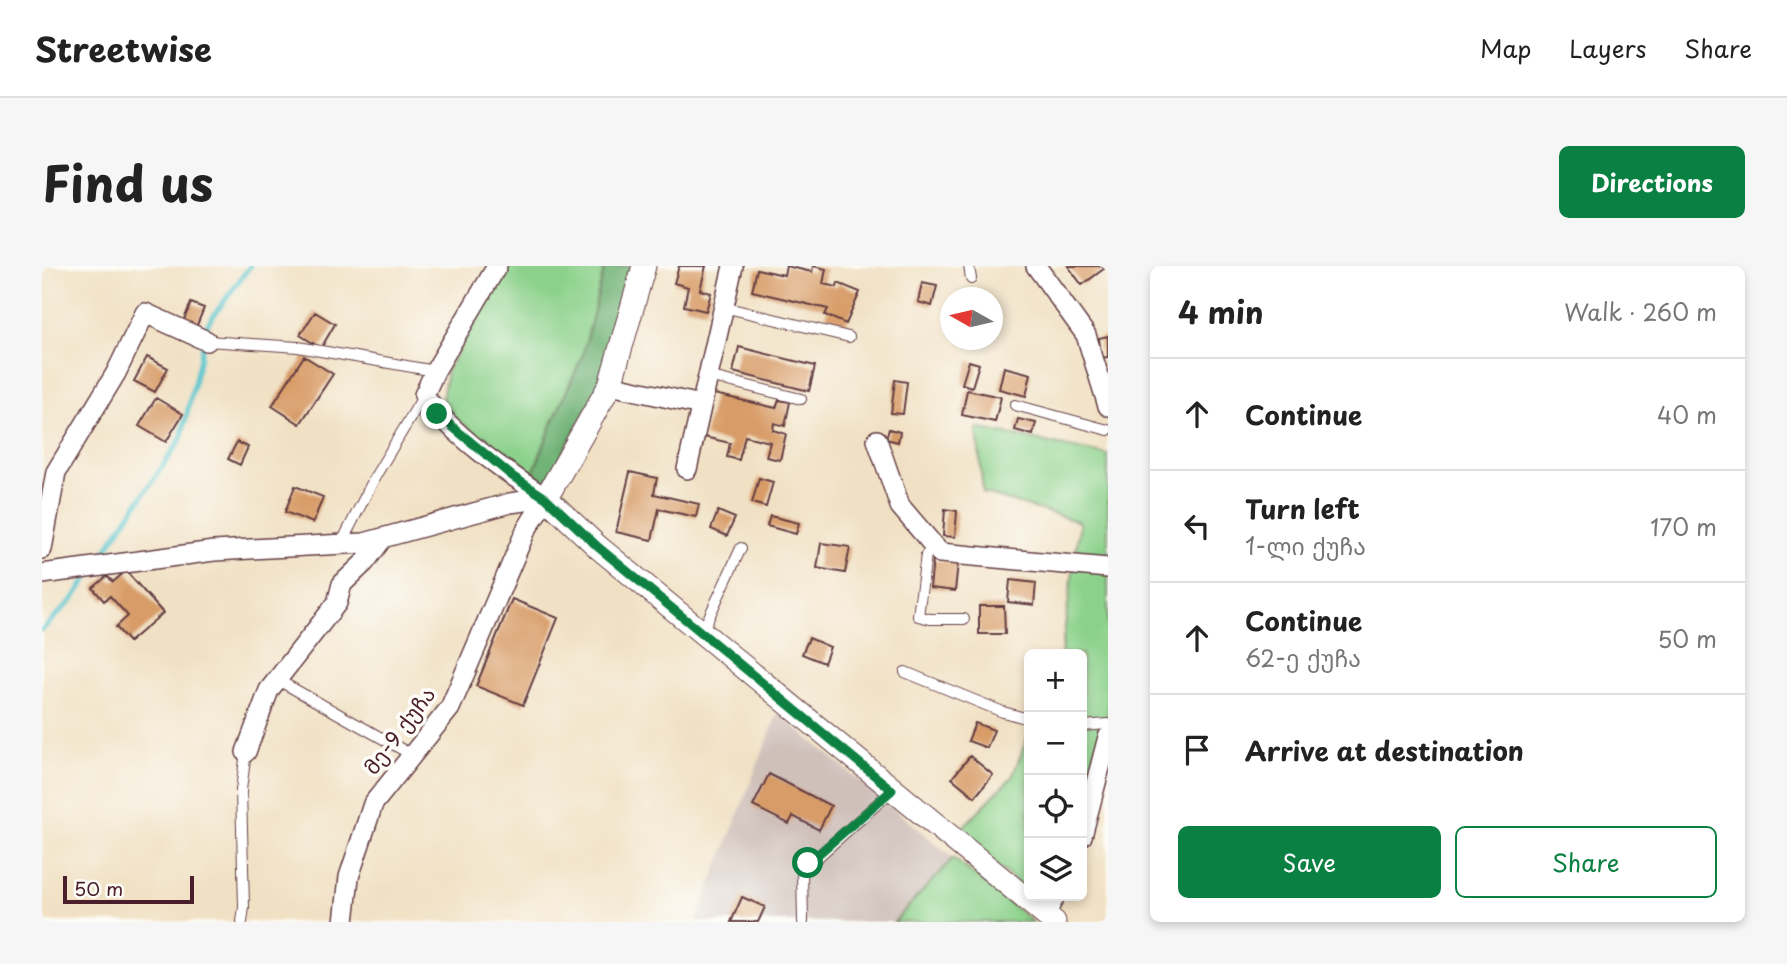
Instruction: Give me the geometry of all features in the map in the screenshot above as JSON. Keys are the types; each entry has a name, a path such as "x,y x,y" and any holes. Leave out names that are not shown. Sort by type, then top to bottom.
{"street":[{"path":"497,266 435,371 424,395 437,414 512,476 546,498 598,547 892,790 1051,911"},
{"path":"546,498 610,386 644,266"},
{"path":"687,469 733,266"},
{"path":"1036,266 1086,335 1108,406"},
{"path":"42,549 56,472 116,373 145,313 207,341"},
{"path":"610,386 701,405"},
{"path":"877,440 900,506 940,553 1108,568"},
{"path":"42,574 215,551 364,543 510,503 546,498"},
{"name":"მე-9 ქუჩა","path":"344,922 349,877 373,804 450,708 526,530 546,498"},
{"path":"247,752 268,690 337,603 342,584 365,562 382,539"},
{"path":"1087,817 1108,737"}],"lane":[{"path":"968,266 971,279"},
{"path":"723,307 849,337"},
{"path":"207,341 298,347 435,371"},
{"path":"708,376 801,399"},
{"path":"340,545 376,475 424,395"},
{"path":"1015,405 1108,430"},
{"path":"934,546 926,555 918,616 930,619 964,619"},
{"path":"701,633 741,548"},
{"path":"905,672 1003,712 1024,718"},
{"path":"276,679 412,755"},
{"path":"1087,726 1108,724"},
{"path":"242,922 244,907 241,790 247,752"},
{"path":"803,922 802,871 892,790"}],"shaded area":[{"path":"778,713 953,858 894,922 696,922"}],"green space":[{"path":"506,266 605,266 583,355 532,476 455,418 442,399 447,371"},
{"path":"605,266 630,266 598,387 547,483 532,476 583,355"},
{"path":"977,428 1108,455 1108,711 1087,792 1087,649 1062,649 1080,522 983,493"},
{"path":"1024,747 1024,889 958,832 1012,777"},
{"path":"953,858 1033,922 894,922"}],"building":[{"path":"679,266 706,266 700,290 711,293 706,311 684,306 688,287 674,283"},
{"path":"786,266 812,272 813,266 826,269 823,284 837,287 838,283 860,292 846,324 825,315 828,309 752,291 757,269 784,275"},
{"path":"1068,266 1104,266 1105,268 1082,285"},
{"path":"922,283 937,286 932,306 918,302"},
{"path":"191,303 204,308 195,330 182,324"},
{"path":"315,312 335,324 321,348 300,335"},
{"path":"1108,336 1108,357 1101,358 1099,338"},
{"path":"739,347 815,366 809,391 733,372"},
{"path":"304,356 333,374 300,424 272,406"},
{"path":"147,357 168,368 155,392 134,381"},
{"path":"969,361 979,364 972,387 962,384"},
{"path":"1004,367 1031,374 1026,396 999,389"},
{"path":"895,380 907,382 903,414 891,413"},
{"path":"967,390 1001,397 995,422 962,415"},
{"path":"714,394 776,408 779,400 790,402 785,426 774,423 773,430 786,434 780,460 766,457 770,442 745,436 739,460 727,457 730,443 704,437"},
{"path":"156,398 183,414 166,442 139,426"},
{"path":"1018,419 1036,423 1033,435 1015,430"},
{"path":"889,429 900,432 898,442 886,439"},
{"path":"237,442 248,447 240,465 228,459"},
{"path":"630,472 657,478 654,494 699,504 696,517 659,509 652,540 616,532"},
{"path":"759,478 773,482 766,507 752,503"},
{"path":"295,486 323,497 313,523 285,512"},
{"path":"945,509 957,511 955,537 943,536"},
{"path":"718,511 735,518 727,536 711,529"},
{"path":"770,516 799,523 796,534 767,526"},
{"path":"821,543 850,547 845,573 817,568"},
{"path":"933,560 958,563 955,591 930,588"},
{"path":"126,571 163,613 129,642 116,627 128,616 110,596 104,601 93,588 107,576 113,582"},
{"path":"1010,580 1036,583 1034,605 1008,602"},
{"path":"512,599 558,618 523,705 476,686"},
{"path":"979,606 1004,606 1005,634 979,634"},
{"path":"809,638 830,647 824,663 802,654"},
{"path":"975,723 994,730 987,748 968,741"},
{"path":"970,756 993,775 975,797 952,778"},
{"path":"769,774 831,806 819,830 793,816 789,824 753,806"},
{"path":"742,897 765,907 758,922 731,922"}],"waterway":[{"path":"99,560 181,439 208,323 250,266"},
{"path":"42,630 74,598 90,574"}],"route":[{"path":"437,414 512,476 546,498 598,547 892,790 808,863"}]}
